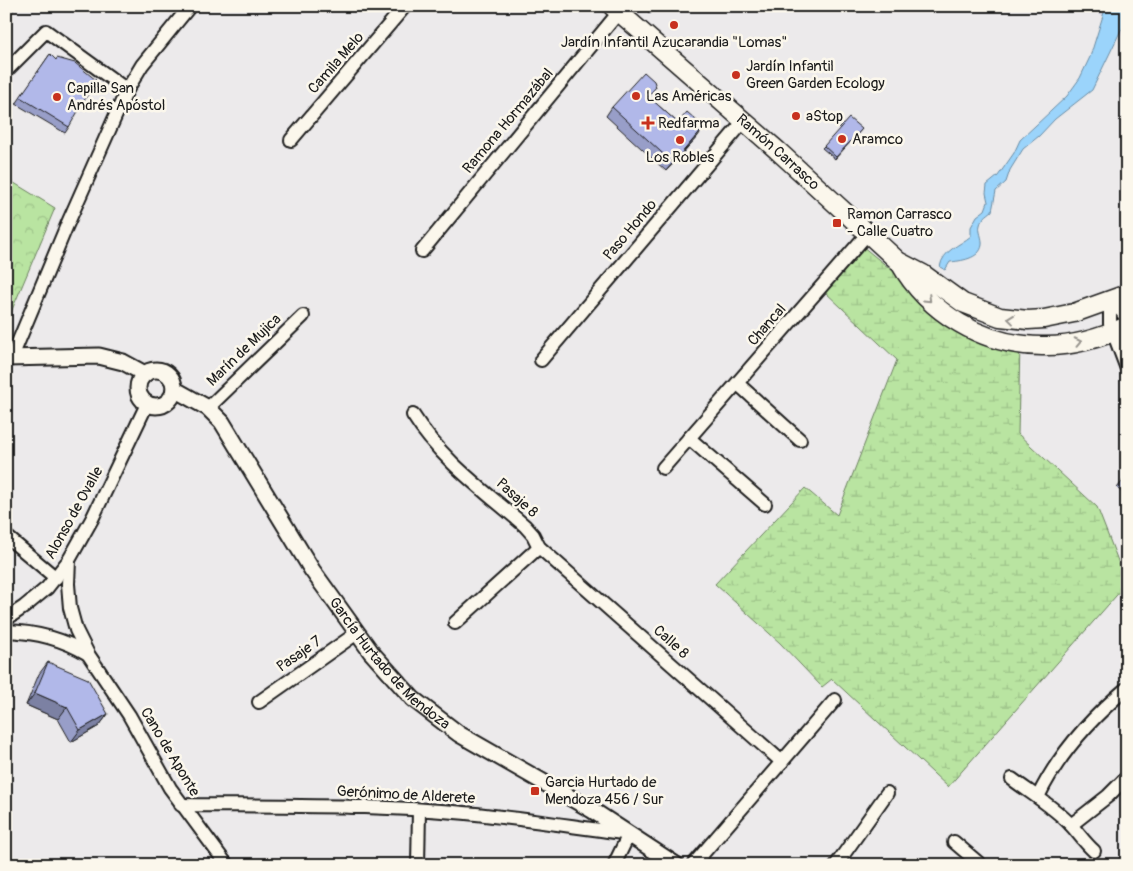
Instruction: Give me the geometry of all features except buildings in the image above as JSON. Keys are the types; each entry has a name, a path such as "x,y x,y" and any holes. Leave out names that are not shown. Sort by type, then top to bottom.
{"main road":[{"name":"Ramón Carrasco","path":"618,8 898,261 918,289 940,310 961,324 994,338 1027,345 1057,346 1093,339 1120,330"},
{"name":"Ramón Carrasco","path":"898,261 923,274 963,304 1000,317 1020,320 1044,319 1074,313 1127,294"}],"street":[{"path":"145,374 124,362 99,356 9,357 127,90 142,65 190,6"},
{"name":"Camila Melo","path":"291,140 405,6"},
{"name":"Ramona Hormazábal","path":"422,251 618,8"},
{"path":"6,71 46,31 127,90"},
{"name":"Paso Hondo","path":"540,360 744,122"},
{"name":"Chancal","path":"663,468 868,233"},
{"path":"1110,300 1127,318"},
{"path":"1110,300 1109,316 1120,330 1127,369"},
{"name":"Marín de Mujica","path":"208,408 303,316"},
{"path":"154,370 164,372 172,379 174,389 171,399 158,406 147,404 138,392 139,382 145,374 154,370"},
{"path":"738,384 800,440"},
{"name":"García Hurtado de Mendoza","path":"174,389 208,408 222,422 312,570 357,633 400,685 439,720 473,743 592,810 676,865"},
{"name":"Alonso de Ovalle","path":"6,619 37,597 56,578 69,560 92,519 147,404"},
{"name":"Pasaje 8","path":"413,415 425,434 440,451 525,526 539,546"},
{"path":"689,438 765,504"},
{"path":"6,536 56,578"},
{"path":"455,623 539,546"},
{"name":"Calle 8","path":"539,546 782,762"},
{"name":"Cano de Aponte","path":"69,560 70,608 76,630 88,654 124,708 181,805 226,865"},
{"name":"Cano de Aponte","path":"6,631 38,634 54,638 69,643 88,654"},
{"name":"Pasaje 7","path":"259,702 357,633"},
{"path":"1038,797 1054,766 1072,743 1090,722 1127,688"},
{"path":"693,865 835,700"},
{"path":"1071,825 1108,796 1127,777"},
{"path":"1012,779 1038,797 1071,825 1094,852"},
{"path":"836,865 887,793"},
{"name":"Gerónimo de Alderete","path":"181,805 355,807 418,810 492,816 629,834"},
{"path":"418,810 418,865"},
{"path":"614,865 629,834"},
{"path":"954,842 981,865"}],"shaded area":[{"path":"1092,6 1127,6 1127,40"}],"green space":[{"path":"6,178 55,208 6,324"},
{"path":"862,246 926,298 1020,344 1018,434 1097,507 1127,584 1127,591 1123,588 948,787 832,679 822,687 780,643 715,584 805,488 837,515 897,360 824,291"}],"water":[{"path":"1106,6 1127,6 1127,24 1121,30 1092,90 1055,119 1023,149 1010,170 1006,182 996,191 992,211 984,217 981,223 982,245 978,253 969,258 950,262 945,270 940,267 944,256 948,252 971,236 971,227 977,216 985,210 988,202 987,185 998,176 1014,153 1020,140 1067,96 1080,78 1090,57"}],"place":[{"name":"Jardín Infantil Azucarandia \"Lomas\"","path":"674,25"},
{"name":"Jardín Infantil Green Garden Ecology","path":"736,75"},
{"name":"Las Américas","path":"636,96"},
{"name":"Capilla San Andrés Apóstol","path":"57,97"},
{"name":"aStop","path":"796,116"},
{"name":"Redfarma","path":"648,123"},
{"name":"Aramco","path":"842,139"},
{"name":"Los Robles","path":"680,140"},
{"name":"Ramon Carrasco - Calle Cuatro","path":"837,223"},
{"name":"Garcia Hurtado de Mendoza 456 / Sur","path":"535,791"}]}
